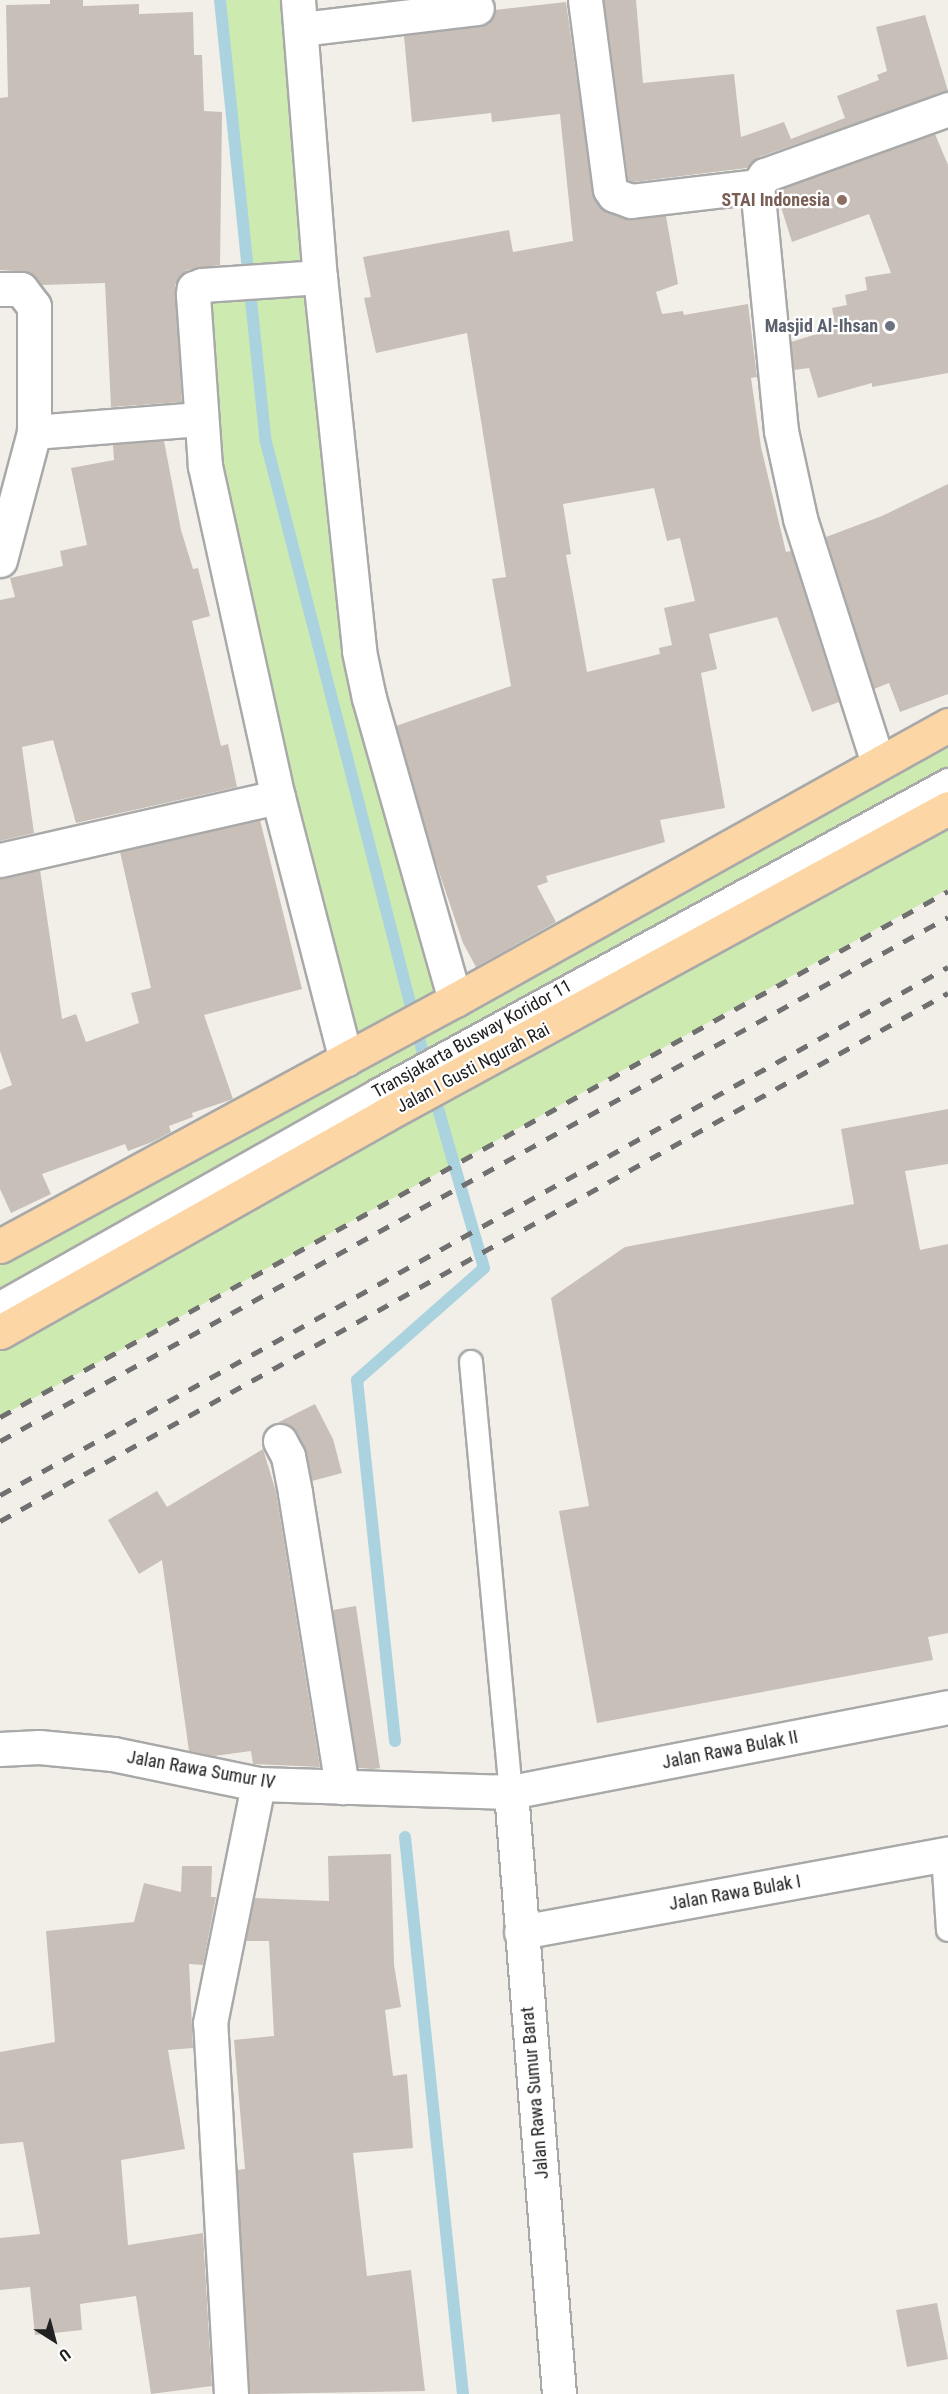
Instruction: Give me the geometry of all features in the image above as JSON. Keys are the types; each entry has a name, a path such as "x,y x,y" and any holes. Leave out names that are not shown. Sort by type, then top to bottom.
{"main road":[{"path":"0,1246 445,1005 948,725"},
{"name":"Jalan I Gusti Ngurah Rai","path":"0,1332 381,1103 948,808"}],"street":[{"path":"585,0 610,189 614,195 631,201 757,186"},
{"path":"445,1005 359,651 315,277 300,15 477,8"},
{"path":"878,764 800,518 781,431 757,186 765,175 948,109"},
{"path":"315,277 202,285 194,288 193,295 199,419 205,466 278,797 346,1059"},
{"path":"0,289 21,289 34,306 34,432 0,560"},
{"path":"34,432 199,419"},
{"path":"0,860 278,797"},
{"path":"280,1441 288,1456 295,1493 342,1787"},
{"name":"Jalan Rawa Bulak II","path":"512,1792 948,1707"},
{"name":"Jalan Rawa Sumur IV","path":"0,1749 39,1747 113,1754 258,1784 512,1792"},
{"path":"231,2394 210,2023 258,1784"},
{"name":"Jalan Rawa Sumur Barat","path":"512,1792 521,1932 559,2394"},
{"name":"Jalan Rawa Bulak I","path":"521,1932 945,1855"}],"lane":[{"name":"Transjakarta Busway Koridor 11","path":"457,1062 948,780"},
{"name":"Transjakarta Busway Koridor 11","path":"0,1303 381,1103"},
{"path":"471,1362 512,1792"},
{"path":"945,1855 948,1930"}],"green space":[{"path":"220,0 298,0 362,663 455,999 948,724 948,780 0,1305 0,1247 346,1059 199,419 202,285 250,282"},
{"path":"948,808 948,889 0,1417 0,1332"}],"building":[{"path":"50,0 83,0 83,6 139,4 139,14 193,12 194,55 202,55 204,111 222,112 220,265 187,270 175,285 182,402 111,407 105,283 41,285 29,272 0,270 0,98 8,97 6,5 50,4"},
{"path":"604,0 636,0 643,83 734,74 741,137 784,122 791,139 845,118 837,96 879,80 877,75 887,71 876,27 925,15 948,91 759,157 747,168 633,182 628,180"},
{"path":"566,2 594,199 607,212 625,219 666,216 678,284 656,292 662,314 683,311 684,315 748,304 757,377 751,378 761,447 786,552 791,551 839,702 812,712 777,617 709,634 717,669 701,673 725,808 660,820 665,842 546,876 548,882 537,886 556,922 476,967 463,943 434,857 396,726 511,686 492,579 506,577 467,333 376,353 364,298 371,297 363,257 509,230 513,252 573,241 560,114 492,122 491,113 412,122 404,36 480,26 489,23 495,10","holes":["654,488 667,541 680,538 695,601 664,608 672,645 659,648 660,654 587,672 566,555 571,554 563,504"]},
{"path":"935,134 948,165 948,373 872,387 872,383 818,398 809,368 794,370 791,342 836,328 832,308 847,305 845,295 867,290 865,277 891,273 869,214 792,242 776,191"},
{"path":"164,441 181,530 193,569 198,568 210,616 192,621 221,746 228,744 237,787 76,823 53,740 22,747 34,833 0,841 0,600 15,597 10,578 63,566 60,551 87,545 71,468 114,460 113,445"},
{"path":"948,484 948,694 900,712 889,683 874,689 826,537 882,516"},
{"path":"260,820 302,989 204,1015 233,1099 192,1113 193,1117 169,1126 171,1132 152,1142 128,1151 125,1144 42,1174 51,1194 11,1213 0,1189 0,1090 12,1085 0,1051 0,878 40,870 62,1019 76,1014 86,1042 139,1023 131,993 151,988 120,852"},
{"path":"948,1109 948,1164 905,1171 920,1250 948,1244 948,1633 928,1637 933,1660 597,1723 559,1511 589,1506 551,1298 625,1247 854,1204 841,1129"},
{"path":"315,1404 333,1439 342,1473 312,1481 306,1452 297,1432 289,1425 277,1423"},
{"path":"263,1449 276,1492 320,1767 253,1764 251,1751 214,1756 189,1751 162,1560 139,1574 108,1520 157,1491 167,1507"},
{"path":"356,1606 380,1768 373,1769 358,1768 333,1610"},
{"path":"391,1854 394,1965 401,2007 385,2010 393,2076 407,2074 413,2148 353,2153 367,2276 411,2270 425,2391 250,2394 237,2170 245,2169 234,2040 274,2036 269,1941 246,1941 254,1898 329,1901 328,1856"},
{"path":"182,1866 212,1866 211,1897 216,1897 203,1965 189,1964 193,2048 168,2050 185,2149 121,2160 128,2245 203,2233 212,2386 151,2394 136,2296 80,2304 82,2330 35,2335 30,2287 0,2290 0,2238 40,2234 23,2142 0,2144 0,2052 55,2042 46,1931 134,1922 144,1883 181,1892"},
{"path":"937,2303 948,2359 907,2367 896,2310"}],"waterway":[{"path":"220,0 266,442 427,1069"},
{"path":"395,1741 357,1380 484,1268 433,1091"},
{"path":"405,1837 463,2394"}],"railway":[{"path":"0,1417 948,891"},
{"path":"0,1441 948,917"},
{"path":"0,1495 948,967"},
{"path":"0,1521 948,993"}],"place":[{"name":"STAI Indonesia","path":"842,200"},
{"name":"Masjid Al-Ihsan","path":"890,326"}]}
